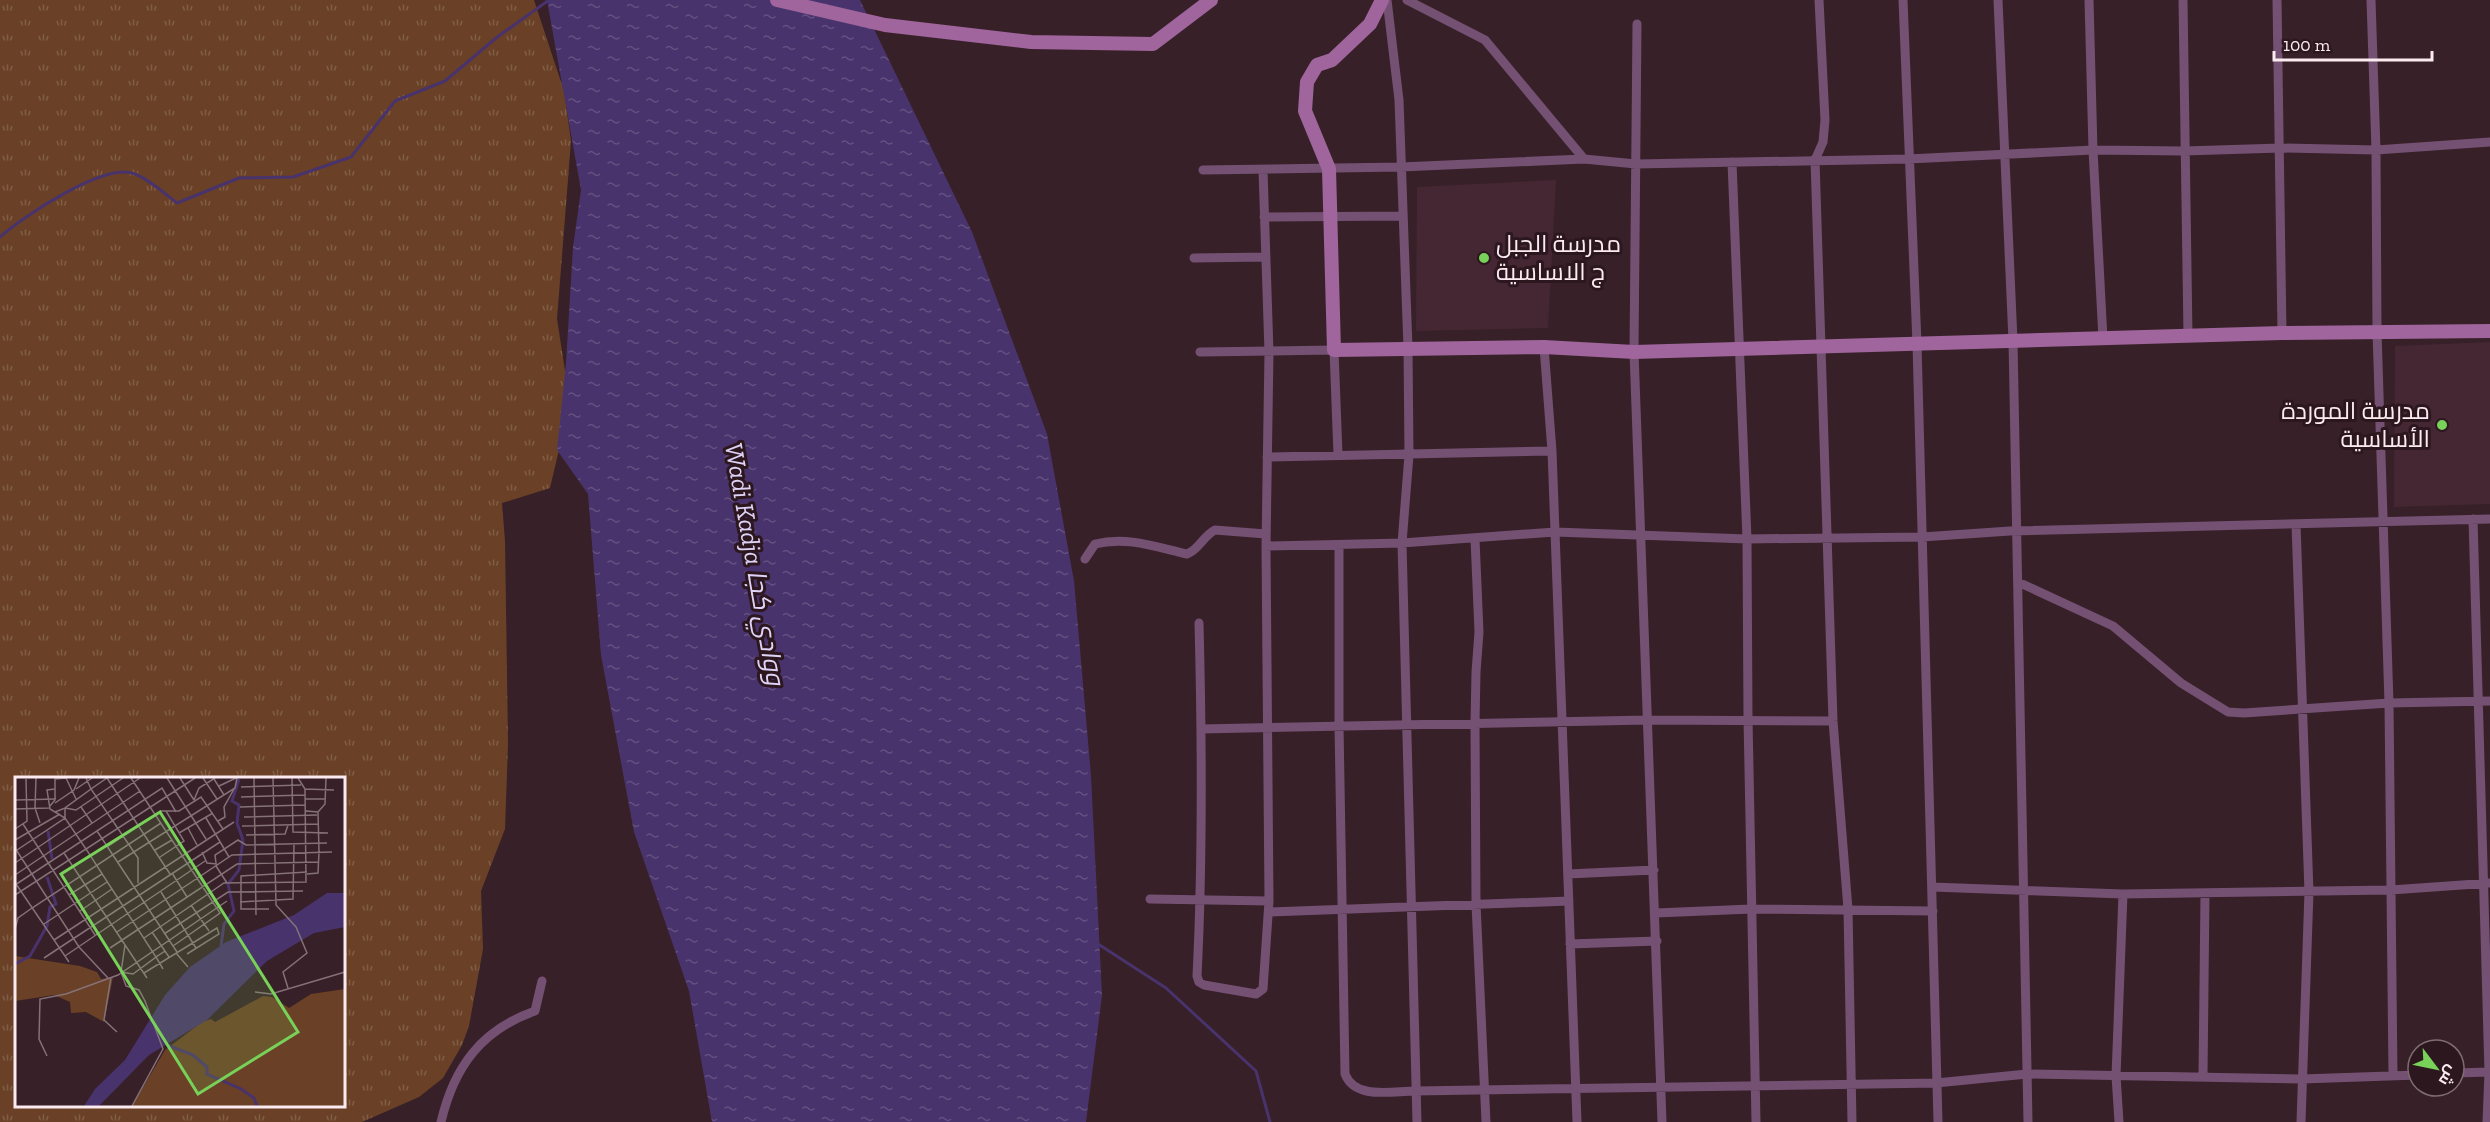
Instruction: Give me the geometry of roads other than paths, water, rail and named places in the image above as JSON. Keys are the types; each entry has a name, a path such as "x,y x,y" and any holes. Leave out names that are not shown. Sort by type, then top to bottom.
{"main road":[{"path":"777,0 885,25 1031,42 1153,44 1211,0"},
{"path":"1382,0 1370,24 1332,60 1317,65 1307,82 1305,111 1329,169 1334,350 1544,347 1634,352 2282,333 2490,331"}],"street":[{"path":"1387,0 1399,100 1408,348 1409,455 1402,543 1417,1122"},
{"path":"1407,0 1485,40 1584,159"},
{"path":"1819,0 1825,120 1823,142 1815,160 1820,345 1833,721 1848,909 1852,1122"},
{"path":"1903,0 1917,344 1938,1122"},
{"path":"1998,0 2013,341 2028,1122"},
{"path":"2089,0 2093,150 2103,339"},
{"path":"2182,0 2188,336"},
{"path":"2277,0 2282,333"},
{"path":"2371,0 2376,150 2377,332 2389,703 2393,1076"},
{"path":"1637,24 1634,352 1662,1122"},
{"path":"1203,170 1401,167 1584,159 1636,164 1908,159 2093,150 2184,151 2281,148 2376,150 2490,142"},
{"path":"1732,162 1748,539 1748,719 1756,1122"},
{"path":"1199,622 1201,900 1197,976 1199,982 1204,985 1256,994 1263,989 1269,912 1266,534 1269,352 1263,170"},
{"path":"1264,217 1403,216"},
{"path":"1194,258 1266,257"},
{"path":"1544,347 1552,451 1577,1122"},
{"path":"1200,352 1334,350 1338,455"},
{"path":"1267,457 1552,451"},
{"path":"2472,519 2476,702 2487,883 2490,1072 2487,1122"},
{"path":"1266,546 1402,543 1555,532 1748,539 1922,537 2017,530 2490,519"},
{"path":"2296,524 2309,891 2301,1122"},
{"path":"1085,559 1095,544 1109,541 1138,542 1187,554 1194,551 1208,534 1215,530 1266,534"},
{"path":"1475,539 1479,632 1475,723 1476,904 1486,1122"},
{"path":"1339,545 1339,725 1346,1074 1349,1083 1363,1091 1936,1083 2027,1074 2302,1079 2406,1075"},
{"path":"2018,582 2113,626 2181,683 2228,712 2244,713 2389,703 2490,701"},
{"path":"1201,729 1408,723 1562,723 1748,719 1833,721"},
{"path":"1568,874 1654,870"},
{"path":"1932,887 2123,894 2391,890 2487,883"},
{"path":"2203,1077 2205,893"},
{"path":"2119,1122 2116,1076 2123,894"},
{"path":"1150,899 1269,901"},
{"path":"1269,912 1569,901"},
{"path":"1656,913 1751,909 1933,911"},
{"path":"1570,944 1657,941"},
{"path":"441,1122 447,1097 462,1068 483,1040 535,1011 542,981"},
{"path":"2466,1073 2490,1072"}],"water":[{"name":"Wadi Kadja ووادي كجا","path":"547,0 860,0 972,232 1047,434 1074,581 1091,776 1102,995 1086,1122 712,1122 689,991 634,832 601,655 588,494 557,450 566,363 573,247 581,190"}],"waterway":[{"path":"0,237 26,217 65,193 85,183 122,172 141,177 177,203 239,178 293,177 351,157 395,101 445,81 496,38 549,0"},
{"path":"1098,944 1166,988 1256,1071 1270,1122"}],"place":[{"name":"مدرسة الجبل ج الاساسية","path":"1484,258"},
{"name":"مدرسة الموردة الأساسية","path":"2442,425"}]}
